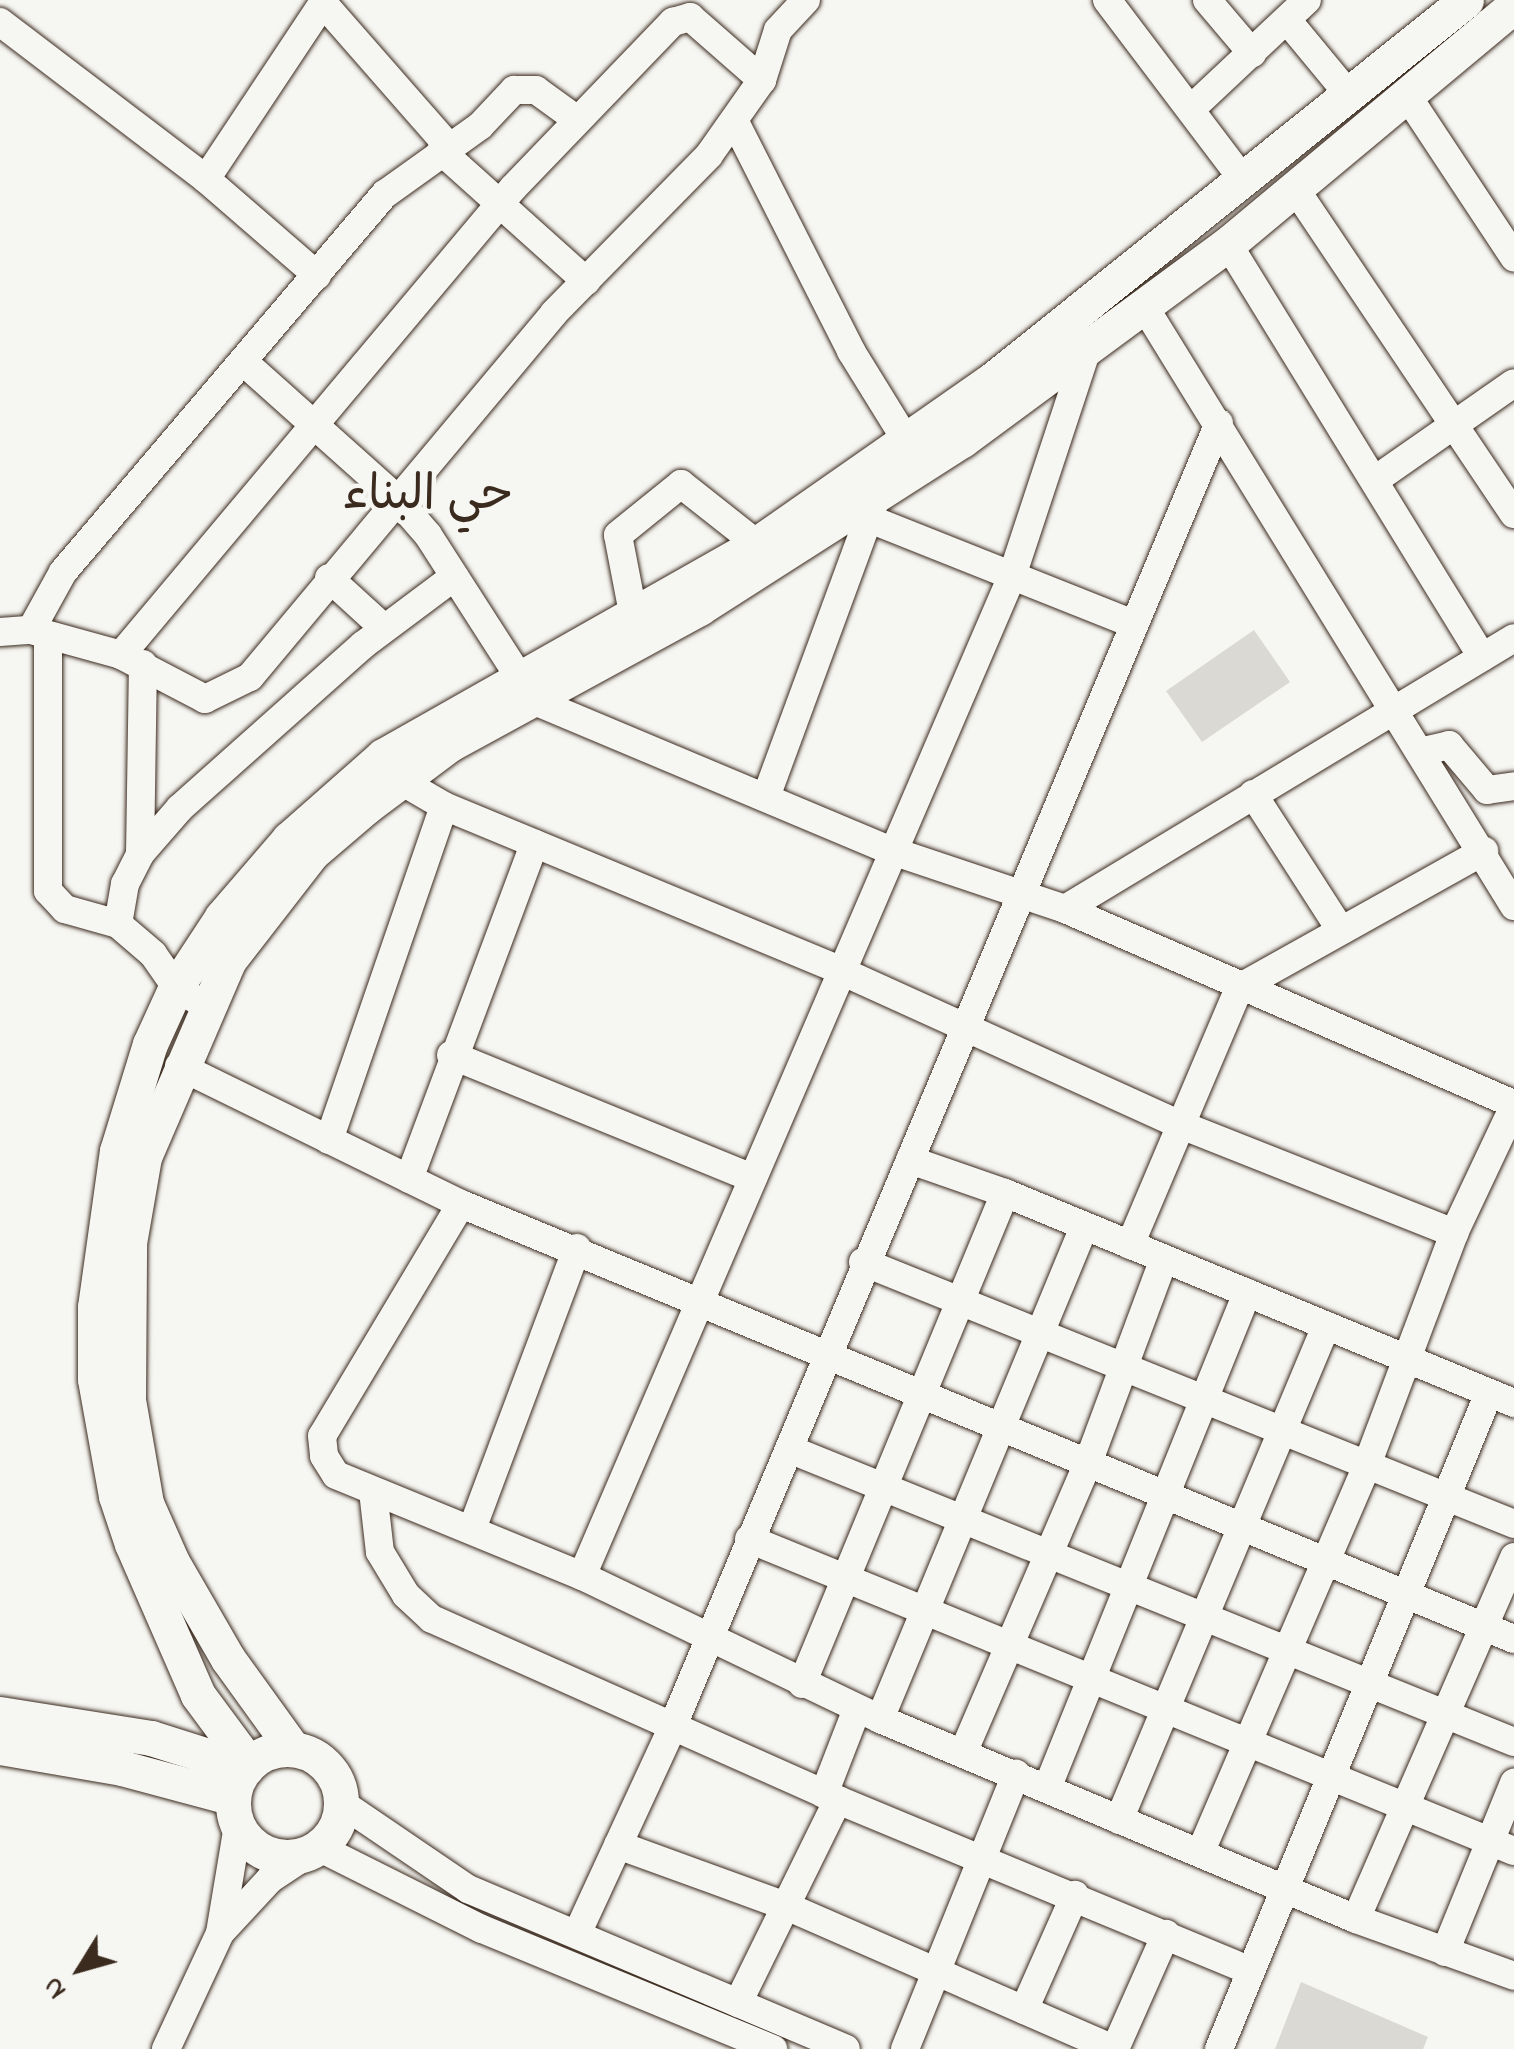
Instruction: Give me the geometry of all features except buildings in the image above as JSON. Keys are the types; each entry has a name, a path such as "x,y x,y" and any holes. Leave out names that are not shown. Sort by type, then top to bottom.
{"main road":[{"path":"1466,0 1244,181 906,440 758,544 633,613 528,689 450,744 400,781 312,852 229,960 179,1066 144,1157 129,1243 128,1400 146,1503 172,1562 228,1659 294,1749 332,1773 340,1802 330,1835 316,1848 271,1854 132,1544 116,1496 95,1379 94,1307 116,1150 176,987 222,916 289,839 384,756 528,689 774,562 872,505 1228,244 1514,6"},
{"path":"0,1714 151,1738 241,1789"},
{"path":"0,1747 241,1789 294,1749"}],"street":[{"path":"0,632 40,633 132,659 205,700 230,692 276,652 328,578 394,497 586,281 735,122 762,80 778,30 806,0"},
{"path":"1108,0 1244,181"},
{"path":"1206,0 1252,52"},
{"path":"206,179 324,2 445,149 499,206 586,281"},
{"path":"1191,108 1301,5 1350,95"},
{"path":"140,854 132,659 316,427 576,118 685,16 711,31 762,80"},
{"path":"0,22 206,179 318,275"},
{"path":"206,1006 176,987 153,954 118,924 65,909 48,892 40,633 64,572 246,364 385,194 522,87 576,118"},
{"path":"1406,94 1514,257"},
{"path":"735,122 851,350 906,440"},
{"path":"1294,187 1458,422 1514,514"},
{"path":"1228,244 1482,657"},
{"path":"1144,306 1399,710 1514,906"},
{"path":"582,1576 702,1303 888,850 1012,576 1088,346"},
{"path":"246,364 394,497 454,577 528,689 888,850 1019,898 1065,910 1514,1105 1454,1232 1411,1356 1367,1465 1201,1851"},
{"path":"1375,480 1514,383"},
{"path":"576,1934 672,1728 863,1262 910,1160 1219,423"},
{"path":"633,613 618,535 681,484 758,544"},
{"path":"766,797 872,505 1012,576 1134,624"},
{"path":"118,924 125,884 140,854 180,808 384,628 454,577"},
{"path":"328,578 384,628"},
{"path":"1065,910 1514,638"},
{"path":"1424,752 1448,745 1486,790 1514,786"},
{"path":"400,781 444,806 839,970 1181,1125 1454,1232"},
{"path":"1252,794 1340,928"},
{"path":"329,1140 444,806"},
{"path":"410,1180 451,1055 534,844"},
{"path":"1130,1245 1239,988 1340,928 1484,851"},
{"path":"451,1055 753,1178"},
{"path":"179,1066 461,1204 577,1248 826,1357 1237,1526 1326,1557 1514,1638"},
{"path":"910,1160 1005,1193 1326,1326 1411,1356 1501,1398 1445,1497 1218,2049"},
{"path":"802,1684 1005,1193"},
{"path":"461,1204 322,1436 324,1456 336,1475 582,1576 708,1640 869,1714 1356,1918 1514,1976"},
{"path":"738,2003 786,1906 869,1714 927,1612 1084,1227"},
{"path":"472,1529 577,1248"},
{"path":"963,1753 1088,1463 1164,1259"},
{"path":"863,1262 1124,1372 1514,1524"},
{"path":"1048,1786 1162,1493 1247,1294"},
{"path":"1120,1820 1208,1613 1237,1526 1286,1432 1326,1326"},
{"path":"789,1448 1049,1554 1288,1645 1514,1742"},
{"path":"373,1491 380,1552 406,1595 432,1618 831,1797 986,1856 1248,1970"},
{"path":"749,1539 1088,1679 1248,1738 1502,1846"},
{"path":"1356,1918 1488,1627 1514,1557"},
{"path":"905,2049 940,1973 1016,1774"},
{"path":"1445,1952 1502,1846 1514,1783"},
{"path":"166,2049 220,1934 241,1789"},
{"path":"340,1802 468,1890 846,2049"},
{"path":"618,1846 786,1906 1114,2049 1166,1934"},
{"path":"220,1934 270,1879 316,1848 482,1928 773,2049"},
{"path":"1024,2010 1075,1894"}],"shaded area":[{"path":"1254,630 1290,682 1202,742 1166,691"},
{"path":"1301,1982 1428,2037 1423,2049 1275,2049"}],"district":[{"name":"حي البناء","path":"428,497"}]}
